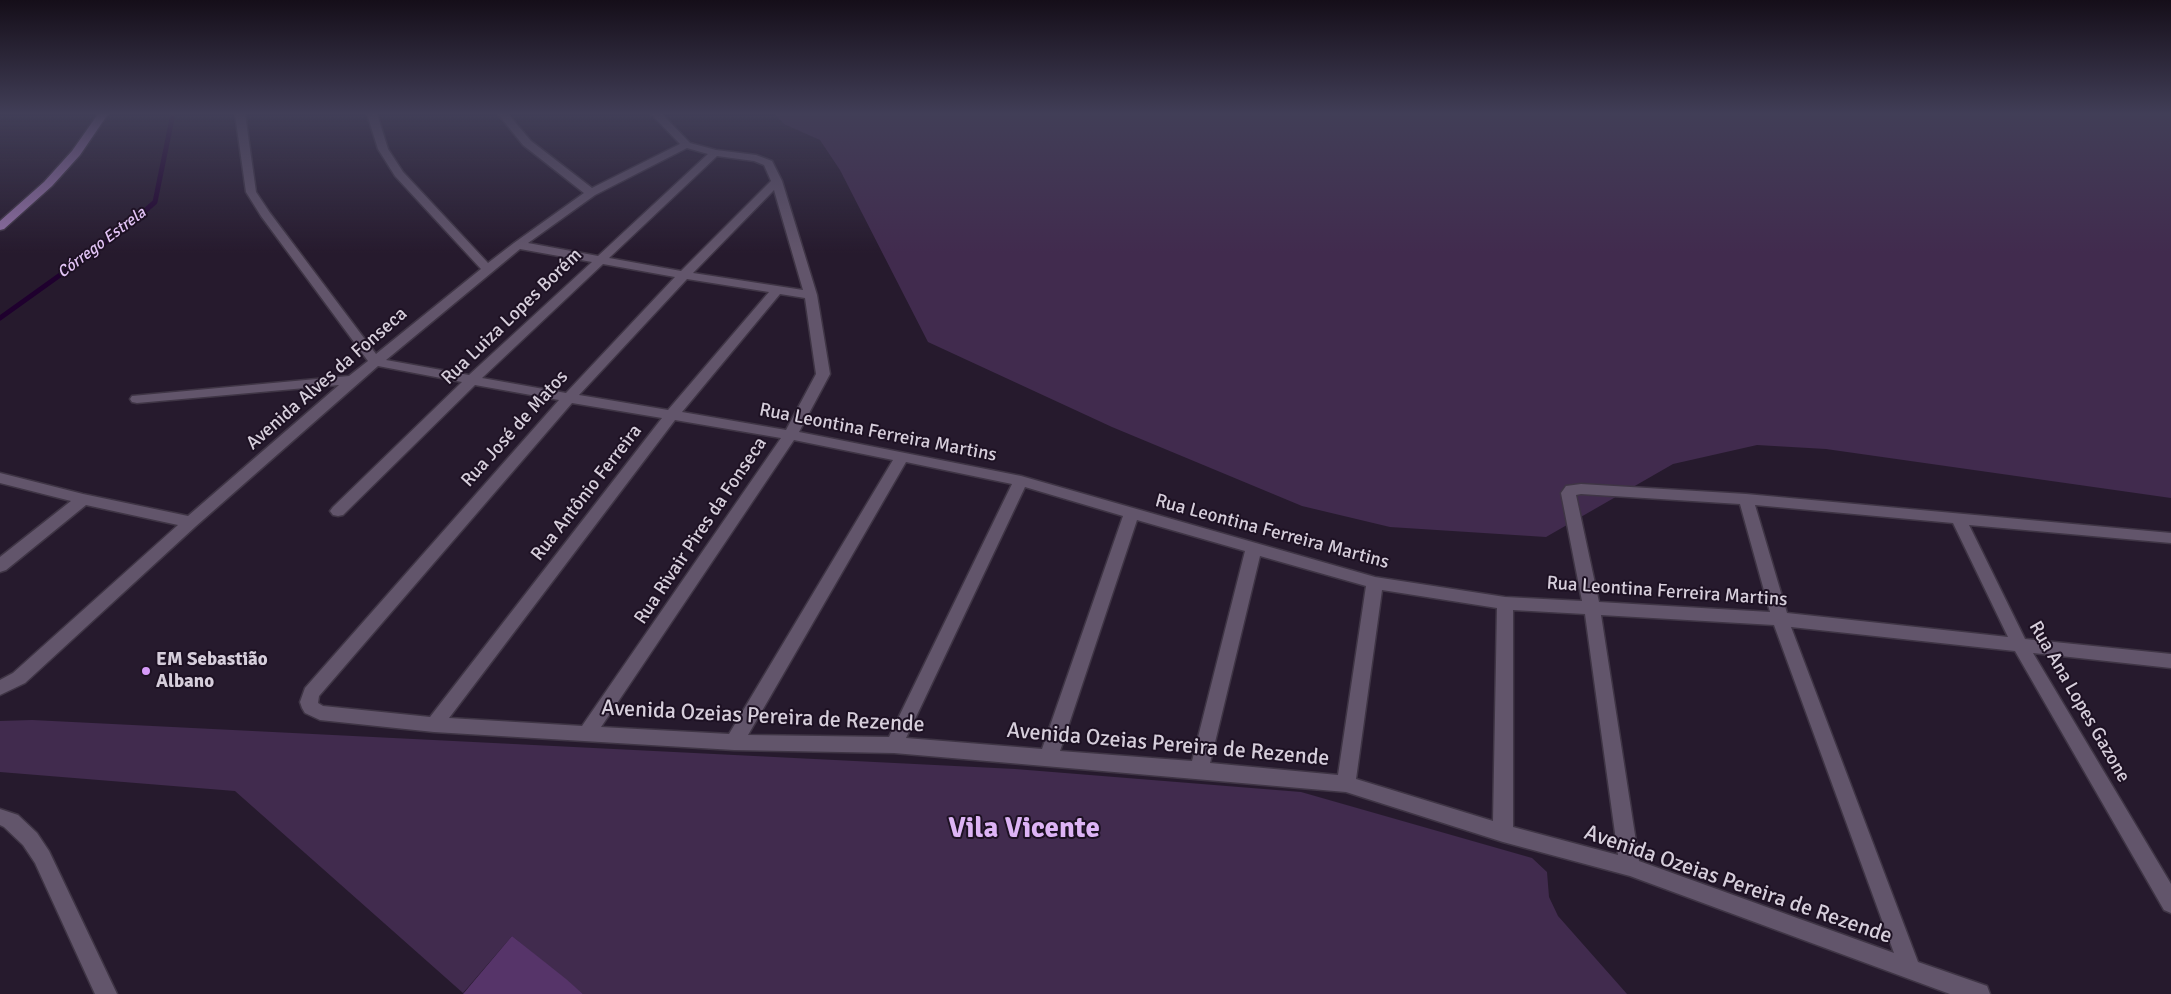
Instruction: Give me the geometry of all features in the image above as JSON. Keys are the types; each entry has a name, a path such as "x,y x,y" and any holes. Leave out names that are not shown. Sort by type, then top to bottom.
{"main road":[{"path":"0,227 48,184 69,160"}],"street":[{"path":"247,160 251,192 265,214 375,362"},
{"path":"390,160 399,174 487,269"},
{"path":"549,160 591,193"},
{"name":"Avenida Alves da Fonseca","path":"0,688 19,678 191,522 353,380 487,269 591,193 656,160"},
{"name":"Rua Luiza Lopes Borém","path":"338,511 471,381 707,160"},
{"name":"Rua Rivair Pires da Fonseca","path":"587,733 790,435 823,374 811,295 777,181 768,163 763,160"},
{"name":"Rua José de Matos","path":"320,713 311,708 309,702 312,693 569,398 684,275 777,181"},
{"path":"518,245 684,275 811,295"},
{"name":"Rua Antônio Ferreira","path":"434,725 672,415 778,289"},
{"name":"Rua Leontina Ferreira Martins","path":"375,362 471,381 790,435 1021,481 1375,583 1506,603 1780,619 2171,661"},
{"path":"137,399 353,380"},
{"path":"734,742 902,456"},
{"path":"0,478 83,499 191,522"},
{"path":"894,745 1021,481"},
{"path":"1630,867 1592,608 1568,493 1571,490 1581,489 1746,499 2171,538"},
{"path":"0,566 83,499"},
{"path":"1746,499 1780,619 1911,970"},
{"path":"1048,758 1131,514"},
{"name":"Rua Ana Lopes Gazone","path":"1958,518 2020,645 2171,903"},
{"path":"1199,770 1254,548"},
{"path":"1346,784 1375,583"},
{"path":"1503,833 1506,603"},
{"name":"Avenida Ozeias Pereira de Rezende","path":"320,713 434,725 734,742 894,745 1346,784 1503,833 1630,867 1979,994"},
{"path":"0,817 11,821 30,839 42,857 106,994"}],"shaded area":[{"path":"834,160 2171,160 2171,498 1826,449 1757,445 1673,464 1546,537 1390,527 1302,506 1112,427 928,342"},
{"path":"32,720 1015,769 1301,792 1532,858 1547,872 1549,897 1558,916 1627,994 583,994 512,936 463,993 235,791 0,772 0,721"},
{"path":"512,936 566,979 583,994 463,994"}],"waterway":[{"name":"Córrego Estrela","path":"0,318 123,230 155,202 164,160"}],"place":[{"name":"EM Sebastião Albano","path":"146,671"}],"district":[{"name":"Vila Vicente","path":"1024,829"}]}
